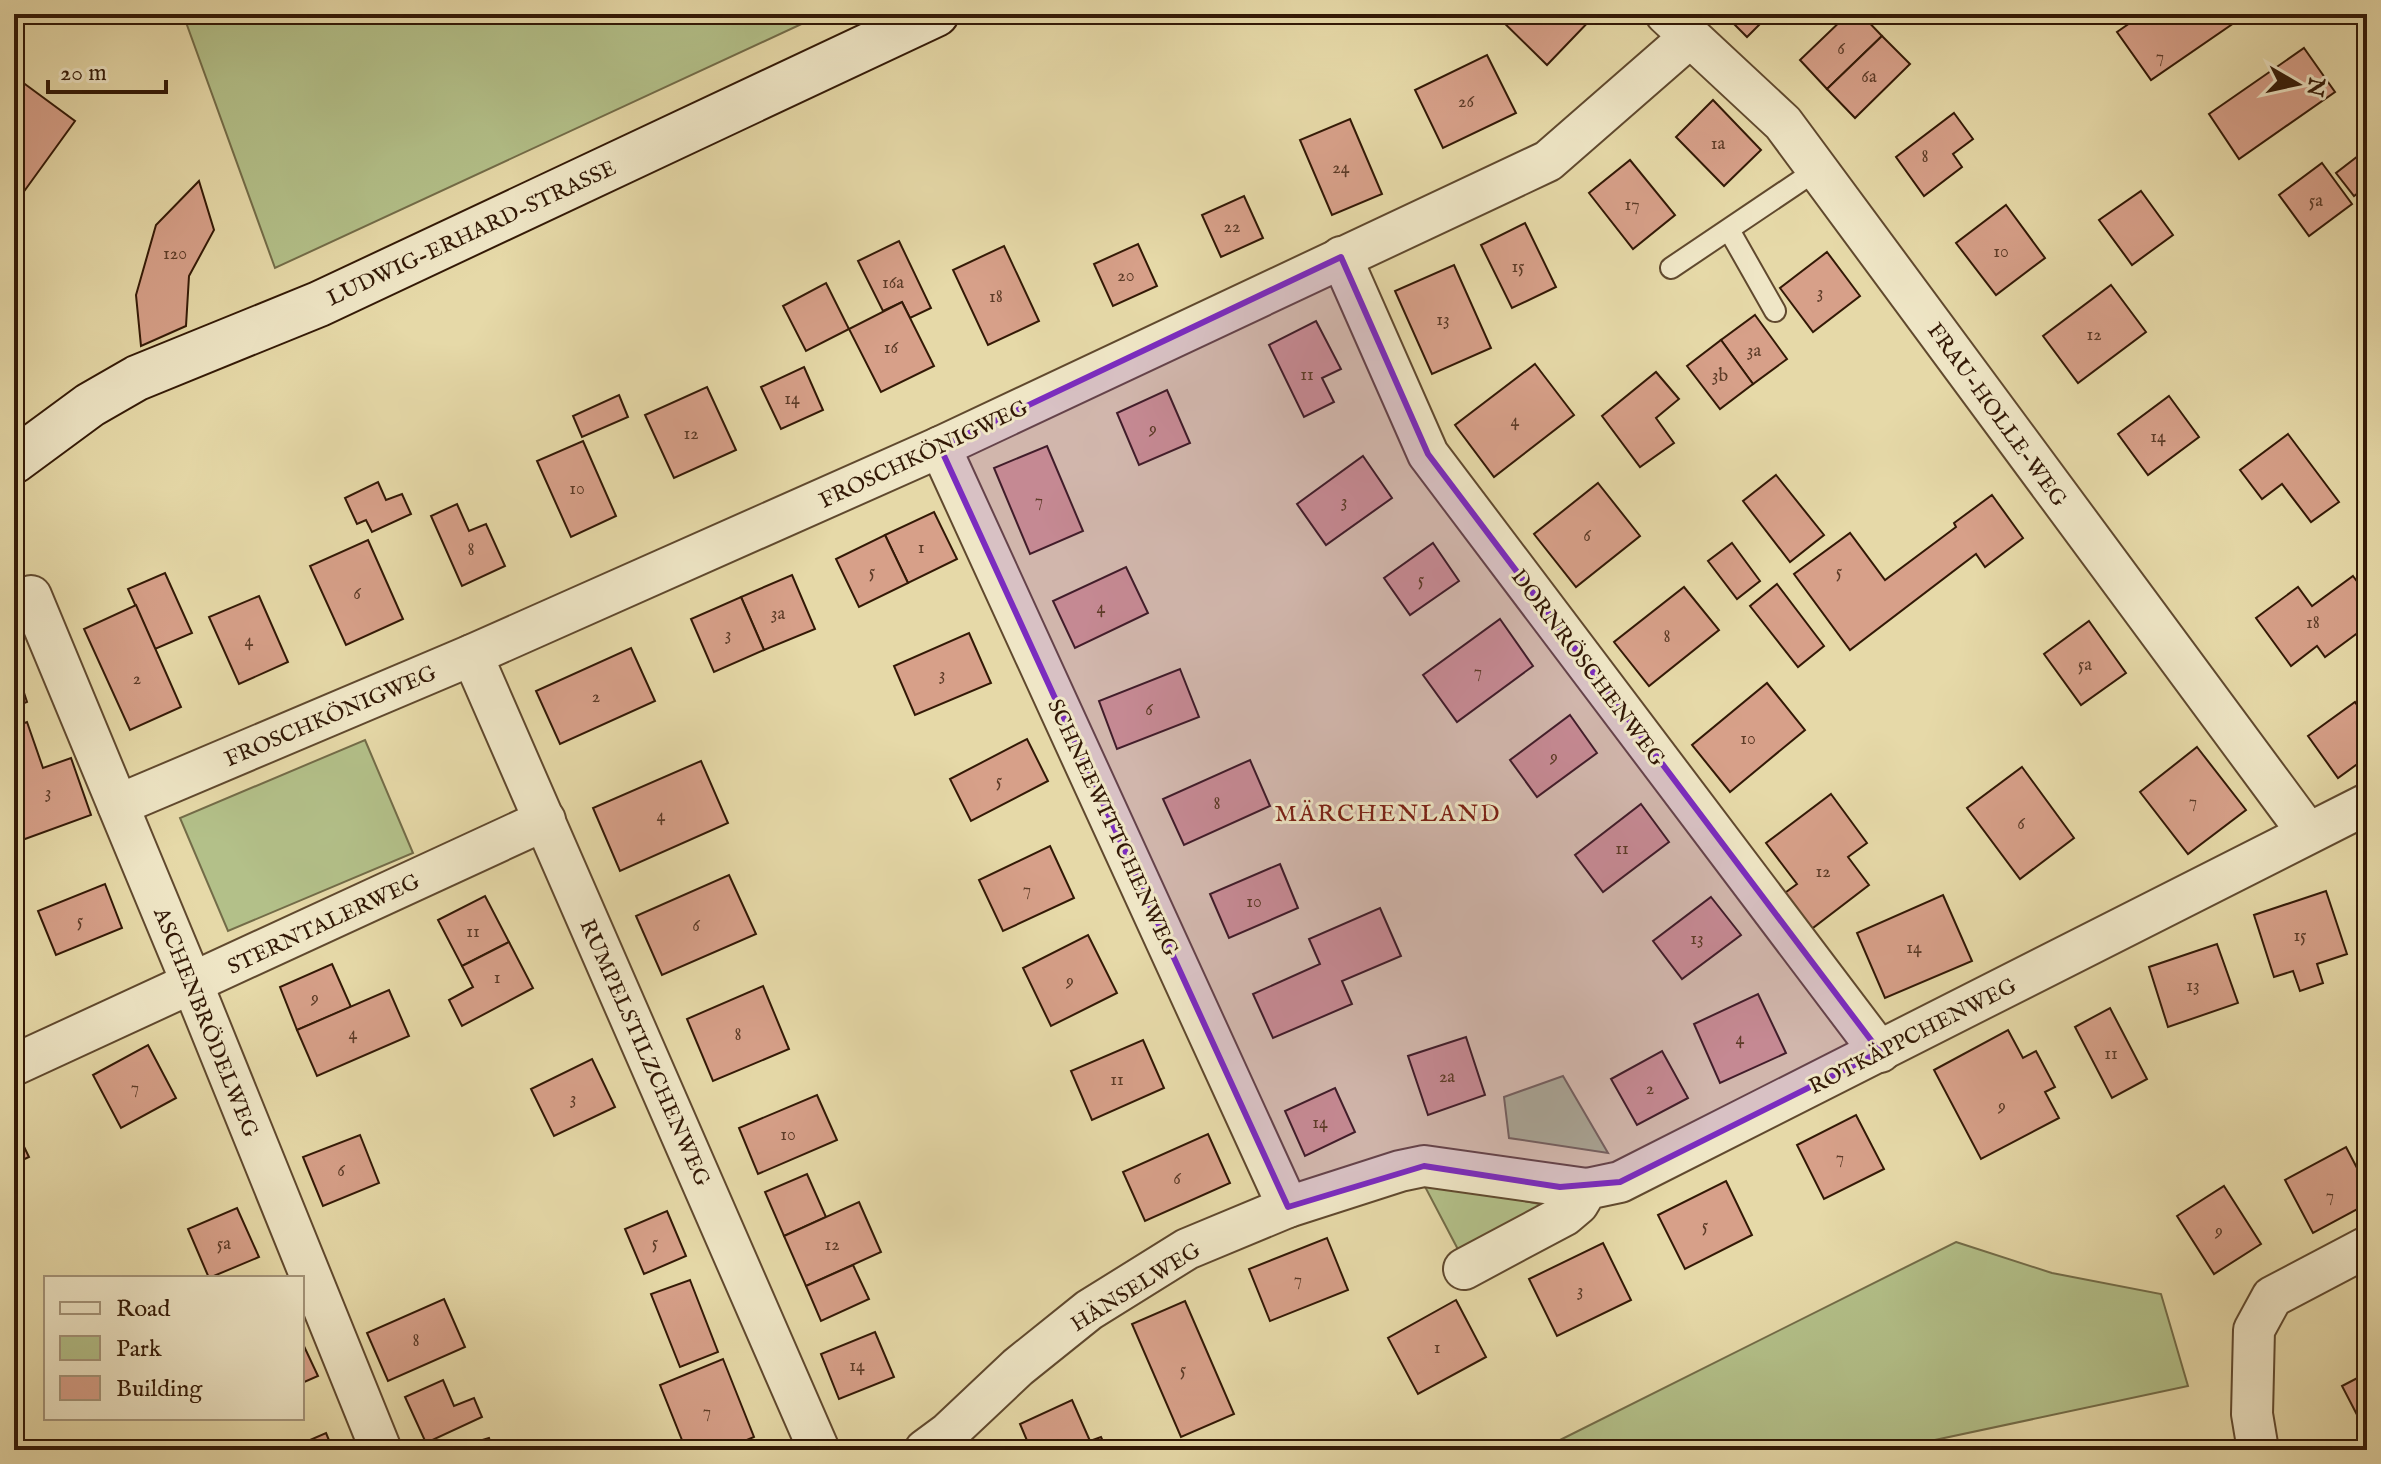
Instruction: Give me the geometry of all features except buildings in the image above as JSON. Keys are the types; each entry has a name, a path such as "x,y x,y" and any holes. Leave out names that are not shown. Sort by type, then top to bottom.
{"main road":[{"name":"LUDWIG-ERHARD-STRASSE","path":"14,461 90,405 137,378 319,304 936,14"}],"street":[{"name":"FRAU-HOLLE-WEG","path":"1678,26 1783,123 2308,833"},
{"name":"FROSCHKÖNIGWEG","path":"118,805 472,655 940,447 1548,161 1678,26"},
{"name":"DORNRÖSCHENWEG","path":"1341,257 1428,454 1880,1052"},
{"name":"SCHNEEWITTCHENWEG","path":"940,447 1288,1207"},
{"name":"ASCHENBRÖDELWEG","path":"31,596 381,1450"},
{"name":"RUMPELSTILZCHENWEG","path":"472,655 819,1450"},
{"name":"ROTKÄPPCHENWEG","path":"1587,1189 1620,1182 2367,804"},
{"name":"STERNTALERWEG","path":"14,1065 545,820"},
{"name":"HÄNSELWEG","path":"925,1450 948,1433 1018,1367 1089,1310 1187,1249 1288,1207 1424,1166 1587,1189"},
{"path":"1464,1269 1565,1215 1578,1204 1587,1189"},
{"path":"2258,1450 2252,1414 2254,1330 2272,1297 2367,1247"}],"lane":[{"path":"1671,268 1818,169"},
{"path":"1729,230 1775,311"}],"highlighted area":[{"path":"1341,257 1428,454 1880,1052 1620,1182 1560,1187 1424,1166 1288,1207 940,447"}],"green space":[{"path":"183,14 823,14 275,268"},
{"path":"365,740 413,853 228,931 180,818"},
{"path":"1563,1076 1608,1153 1509,1138 1504,1097"},
{"path":"1422,1181 1550,1206 1462,1257"},
{"path":"1956,1242 2052,1273 2161,1294 2188,1386 1888,1450 1540,1450"}],"district":[{"name":"MÄRCHENLAND","path":"1388,813"}]}
